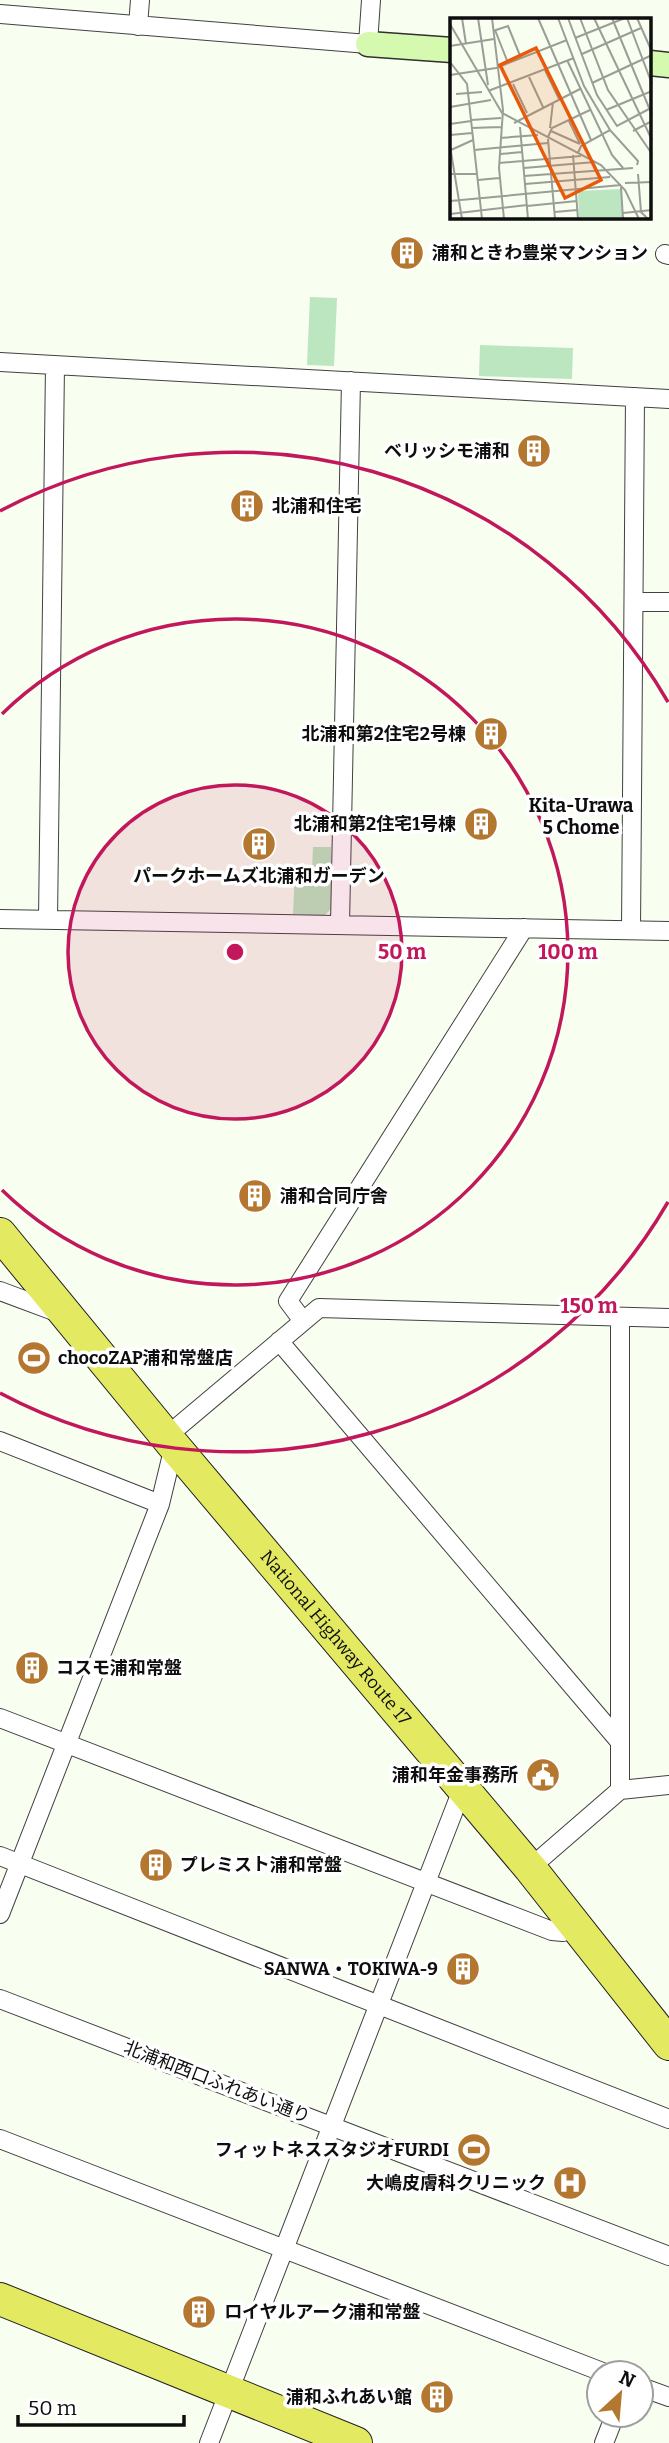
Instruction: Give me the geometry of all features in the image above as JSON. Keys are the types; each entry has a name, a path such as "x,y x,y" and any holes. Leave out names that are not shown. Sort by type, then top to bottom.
{"highway":[{"name":"National Highway Route 17","path":"0,1234 170,1441 530,1868 669,2044"},
{"path":"0,2299 356,2443"}],"street":[{"path":"138,26 140,0"},
{"path":"368,44 371,0"},
{"path":"0,14 450,50"},
{"path":"0,362 669,399"},
{"path":"48,920 55,365"},
{"path":"340,925 351,381"},
{"path":"631,930 635,397"},
{"path":"634,602 669,602"},
{"path":"0,919 669,931"},
{"path":"303,1321 288,1301 524,928"},
{"path":"0,1291 66,1316"},
{"path":"0,1914 160,1504 170,1441 279,1341 319,1308 669,1318"},
{"path":"620,1318 620,1790"},
{"path":"279,1341 620,1742"},
{"path":"0,1441 160,1504"},
{"path":"0,1718 552,1931 563,1932 575,1924"},
{"path":"530,1868 620,1790 669,1785"},
{"path":"209,2443 463,1787"},
{"path":"0,1856 669,2119"},
{"name":"北浦和西口ふれあい通り","path":"0,1999 669,2256"},
{"path":"0,2139 585,2365"}],"green space":[{"path":"310,297 337,298 334,366 307,365"},
{"path":"480,345 573,348 572,379 479,376"},
{"path":"313,847 331,847 332,908 324,916 293,914 295,869 312,869"}],"place":[{"name":"浦和ときわ豊栄マンション","path":"407,253"},
{"name":"ベリッシモ浦和","path":"534,451"},
{"name":"北浦和住宅","path":"247,506"},
{"name":"北浦和第2住宅2号棟","path":"491,734"},
{"name":"北浦和第2住宅1号棟","path":"481,824"},
{"name":"パークホームズ北浦和ガーデン","path":"259,844"},
{"name":"浦和合同庁舎","path":"255,1196"},
{"name":"chocoZAP浦和常盤店","path":"34,1358"},
{"name":"コスモ浦和常盤","path":"32,1668"},
{"name":"浦和年金事務所","path":"543,1775"},
{"name":"プレミスト浦和常盤","path":"156,1865"},
{"name":"SANWA・TOKIWA-9","path":"463,1969"},
{"name":"フィットネススタジオFURDI","path":"474,2150"},
{"name":"大嶋皮膚科クリニック","path":"570,2183"},
{"name":"ロイヤルアーク浦和常盤","path":"199,2312"},
{"name":"浦和ふれあい館","path":"437,2397"}],"district":[{"name":"Kita-Urawa 5 Chome","path":"581,816"}]}
